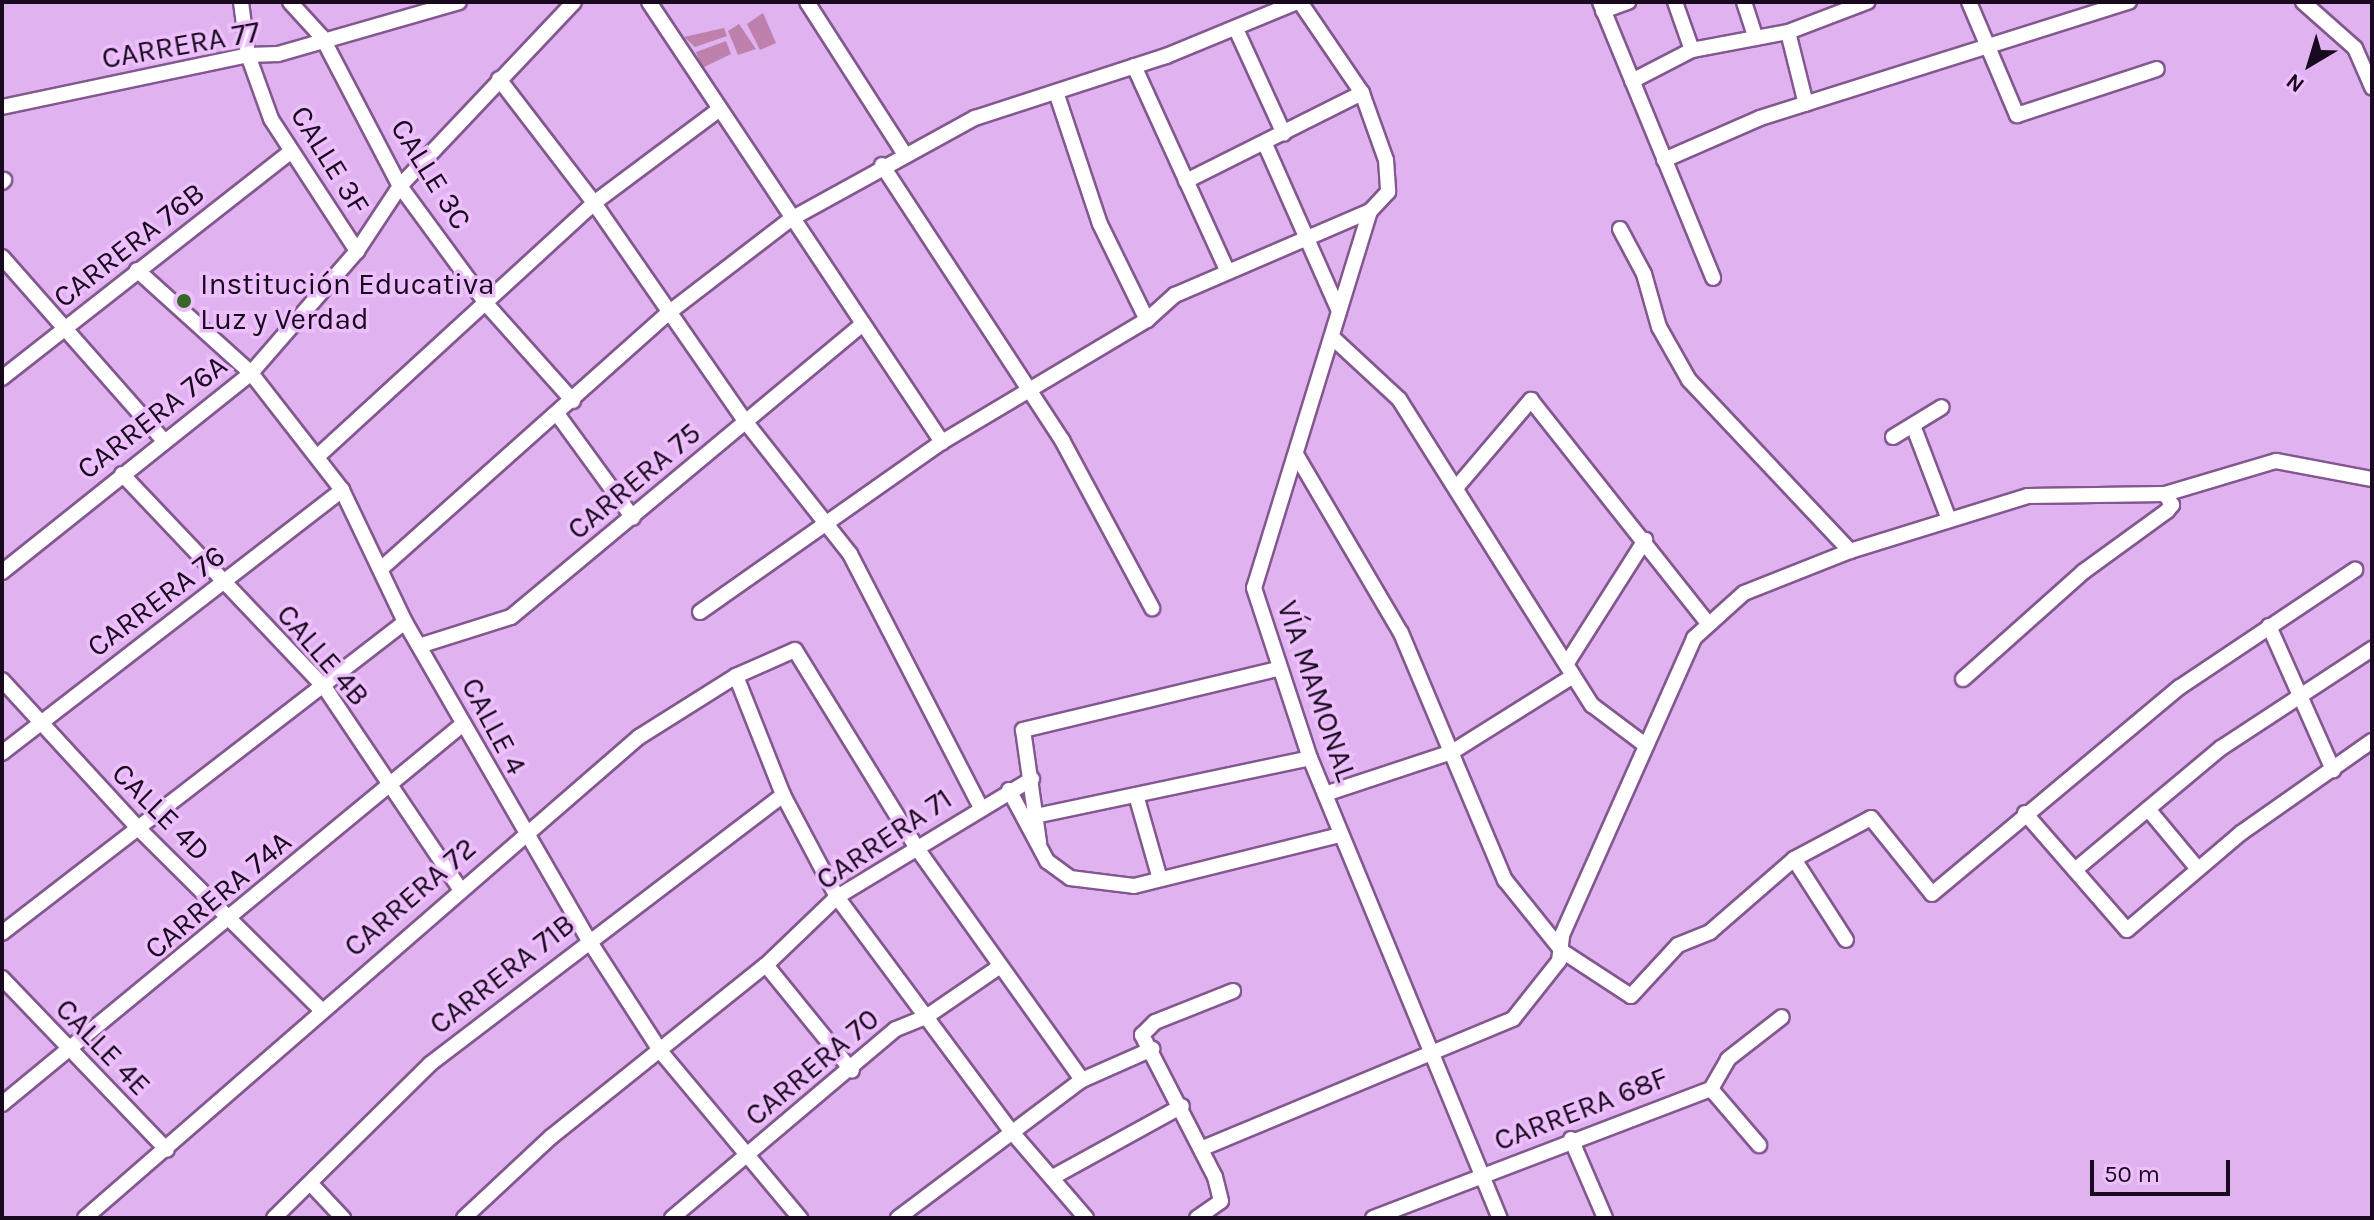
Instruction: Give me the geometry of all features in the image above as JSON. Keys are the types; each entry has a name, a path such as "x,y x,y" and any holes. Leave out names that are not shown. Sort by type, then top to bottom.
{"street":[{"name":"CALLE 3F","path":"241,2 248,55 288,154 357,251"},
{"name":"CALLE 3C","path":"290,2 322,37 400,186 489,307 573,401"},
{"name":"CARRERA 77","path":"2,107 248,55 278,54 322,37 459,2"},
{"name":"CARRERA 76A","path":"2,572 251,373 357,251 400,186 574,2"},
{"path":"649,2 717,111 942,442"},
{"path":"807,2 904,153"},
{"path":"383,567 558,415 667,314 791,219 882,165 975,118 1134,66 1236,29 1298,2"},
{"name":"VÍA MAMONAL","path":"1298,2 1362,93 1386,160 1388,192 1370,211 1254,588 1277,669 1340,835 1500,1218"},
{"path":"1628,2 1602,6 1713,278"},
{"path":"1675,2 1692,50"},
{"path":"1744,2 1756,38"},
{"path":"1632,81 1692,50 1788,32 1867,2"},
{"path":"1969,2 2017,115 2157,69"},
{"path":"1664,160 1806,104 1987,44 2129,2"},
{"path":"2303,2 2355,48 2372,87"},
{"path":"1236,29 1284,134"},
{"path":"1788,32 1806,104"},
{"path":"1134,66 1227,270"},
{"path":"499,79 594,203 667,314 745,421 825,522 875,598 980,806"},
{"path":"1056,92 1100,224 1147,320"},
{"path":"1186,181 1362,93"},
{"path":"318,456 489,307 594,203 717,111"},
{"path":"1265,144 1339,311"},
{"name":"CARRERA 76B","path":"2,378 288,154"},
{"path":"882,165 1062,440 1152,608"},
{"path":"700,612 942,442 1025,387 1147,320 1175,295 1370,211"},
{"path":"1620,229 1644,274 1659,327 1689,380 1850,551"},
{"path":"2,257 164,441"},
{"name":"CALLE 4","path":"137,270 251,373 342,490 383,567 405,622 422,645 522,833 588,939 661,1052 745,1157 800,1218"},
{"name":"CARRERA 75","path":"422,645 511,617 863,324"},
{"path":"1332,337 1399,399 1592,705 1644,744"},
{"path":"1456,488 1531,400 1645,540 1706,621"},
{"path":"1893,437 1914,428 1942,407"},
{"path":"558,415 633,518"},
{"path":"1914,428 1948,517"},
{"path":"1297,456 1392,615 1505,880 1562,951 1631,996 1678,945 1710,932 1794,859 1871,818 1932,894 2025,813 2180,687 2355,570"},
{"path":"1203,1148 1513,1019 1539,992 1562,951 1562,935 1644,744 1706,621 1758,587 1948,517 2028,496 2165,494 2276,461 2372,479"},
{"name":"CALLE 4B","path":"122,474 325,688 460,889"},
{"name":"CARRERA 76","path":"2,753 342,490"},
{"path":"1963,679 2083,572 2167,511 2172,505 2165,494"},
{"path":"1325,794 1452,752 1570,669 1645,540"},
{"path":"2,933 137,827 325,688 405,622"},
{"path":"2269,626 2333,770"},
{"path":"2075,870 2221,748 2372,649"},
{"name":"CARRERA 72","path":"85,1218 167,1150 522,833 639,737 736,676 795,650 916,847"},
{"path":"1039,846 1040,815 1023,730 1277,669"},
{"path":"736,676 783,795 837,897 1011,1131 1086,1218"},
{"name":"CALLE 4D","path":"2,680 137,827 321,1010"},
{"name":"CARRERA 74A","path":"2,1104 232,920 463,724"},
{"path":"2025,813 2127,930 2198,869 2372,741"},
{"path":"1040,815 1310,758"},
{"name":"CARRERA 71","path":"464,1218 551,1137 766,965 837,897 980,806 1032,779"},
{"path":"1009,790 1039,846 1070,878 1134,886 1340,835"},
{"name":"CARRERA 71B","path":"274,1218 430,1064 588,939 783,795"},
{"path":"1136,795 1160,879"},
{"path":"2148,809 2198,869"},
{"path":"916,847 1082,1080"},
{"path":"1794,859 1846,940"},
{"path":"766,965 852,1071"},
{"name":"CARRERA 70","path":"672,1218 852,1071 908,1020 926,1017 999,967"},
{"name":"CALLE 4E","path":"2,978 67,1050 167,1150"},
{"path":"1197,1218 1221,1201 1203,1148 1142,1035 1155,1022 1233,991"},
{"name":"CARRERA 68F","path":"1373,1218 1571,1139 1711,1089 1728,1059 1782,1017"},
{"path":"898,1218 1082,1080 1152,1049"},
{"path":"1711,1089 1759,1145"},
{"path":"1053,1177 1182,1106"},
{"path":"1571,1139 1605,1218"},
{"path":"311,1184 343,1218"}],"building":[{"path":"763,13 776,43 760,50 747,24"},
{"path":"739,24 756,49 738,55 728,31"},
{"path":"724,28 727,36 695,47 684,37"},
{"path":"726,41 731,54 702,68 696,52"}],"place":[{"name":"Institución Educativa Luz y Verdad","path":"184,301"}]}
